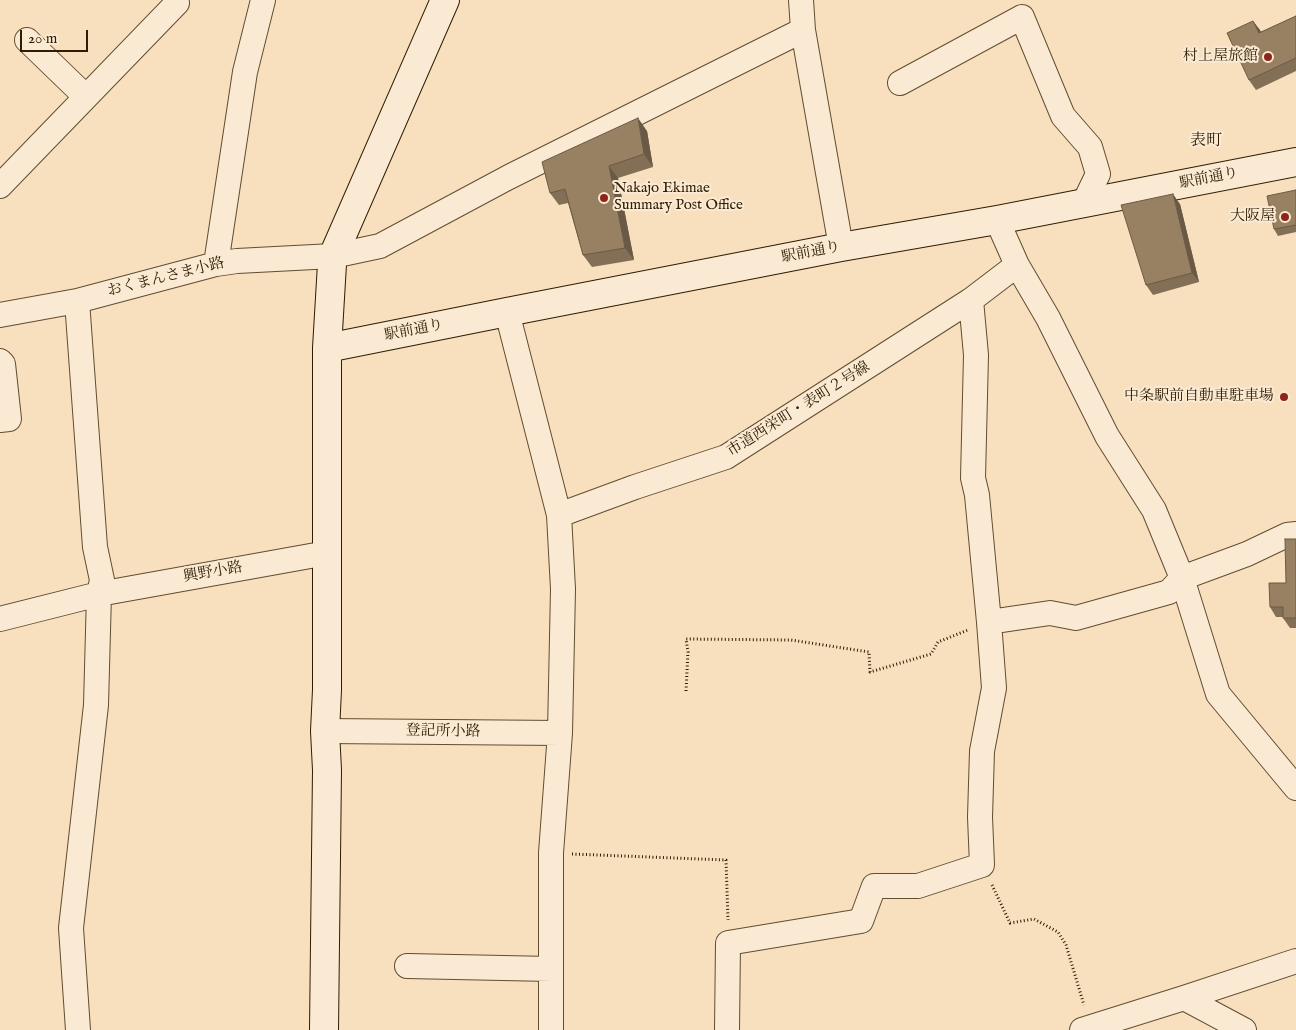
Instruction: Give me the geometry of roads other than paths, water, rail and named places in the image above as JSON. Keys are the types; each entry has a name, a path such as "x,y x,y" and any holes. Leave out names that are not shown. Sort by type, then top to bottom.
{"street":[{"path":"216,264 245,72 262,0"},
{"path":"324,1030 327,770 325,731 327,690 327,348 333,256 445,0"},
{"path":"802,0 803,30 841,247"},
{"path":"0,186 177,3"},
{"path":"900,83 1022,17 1063,116 1090,147 1098,174 1084,203"},
{"name":"おくまんさま小路","path":"0,314 78,301 216,264 333,256 380,246 509,177 803,30"},
{"path":"28,40 86,97"},
{"name":"駅前通り","path":"327,348 841,247 997,220 1296,162"},
{"path":"997,220 1017,266 1048,318 1107,436 1154,510 1182,578 1218,694 1296,788"},
{"name":"市道西栄町・表町２号線","path":"559,515 635,487 726,457 971,300 1017,266"},
{"path":"727,1030 728,943 861,921 874,886 918,886 982,865 980,817 982,752 994,688 977,495 973,478 976,355 971,300"},
{"path":"78,301 95,547 102,580 99,594 96,705 71,928 78,1030"},
{"path":"507,312 559,515 563,589 560,733 552,853 551,1030"},
{"path":"0,361 3,364 9,420 0,420"},
{"path":"989,622 1050,613 1076,618 1169,592 1182,578 1247,554 1286,535 1296,534"},
{"name":"興野小路","path":"0,619 99,594 327,553"},
{"name":"登記所小路","path":"325,731 560,733"},
{"path":"1086,1029 1296,960"},
{"path":"407,966 551,969"},
{"path":"1184,998 1244,1030"}],"place":[{"name":"村上屋旅館","path":"1268,57"},
{"name":"Nakajo Ekimae Summary Post Office","path":"604,198"},
{"name":"大阪屋","path":"1285,217"},
{"name":"中条駅前自動車駐車場","path":"1284,397"}],"district":[{"name":"表町","path":"1206,142"}]}
